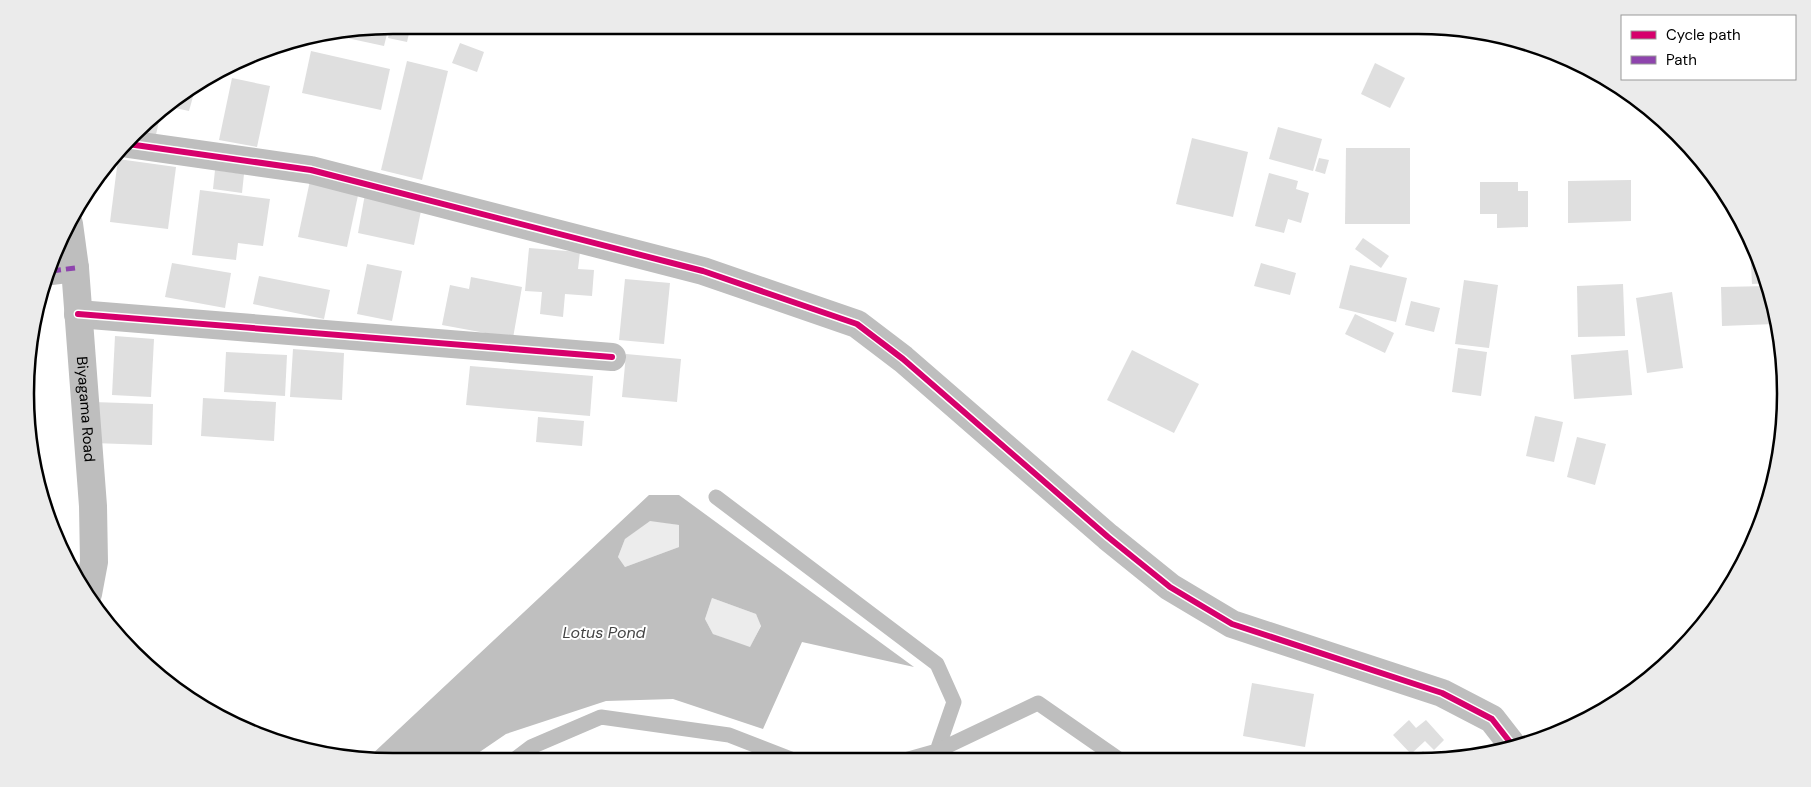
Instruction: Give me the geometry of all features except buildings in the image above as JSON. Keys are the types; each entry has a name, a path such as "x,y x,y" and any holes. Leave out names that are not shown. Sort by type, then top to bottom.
{"street":[{"path":"134,145 311,170 703,271 858,324 903,359 1108,537 1170,587 1232,624 1442,693 1492,719 1509,741"},
{"name":"Biyagama Road","path":"66,244 63,269 78,314 93,506 94,562 90,586"},
{"path":"78,314 612,357"}],"lane":[{"path":"716,497 937,664 954,702 936,751"},
{"path":"929,753 1038,703 1110,753"},
{"path":"523,753 531,747 601,717 728,735 775,753"}],"shaded area":[{"path":"650,520 679,525 679,547 625,567 618,557 625,539"},
{"path":"712,598 756,614 761,625 750,648 713,634 705,619"}],"water":[{"name":"Lotus Pond","path":"649,495 679,495 914,667 802,642 763,729 673,699 606,701 506,734 478,753 374,752","holes":["650,521 679,525 679,547 625,567 618,557 625,539","712,598 756,614 761,626 750,647 713,634 705,619"]}],"marked path":[{"path":"56,270 75,268"}],"cycle path":[{"path":"134,145 311,170 703,271 857,324 903,359 1108,537 1170,587 1232,624 1442,693 1492,719 1509,741"},
{"path":"78,314 612,357"}]}
